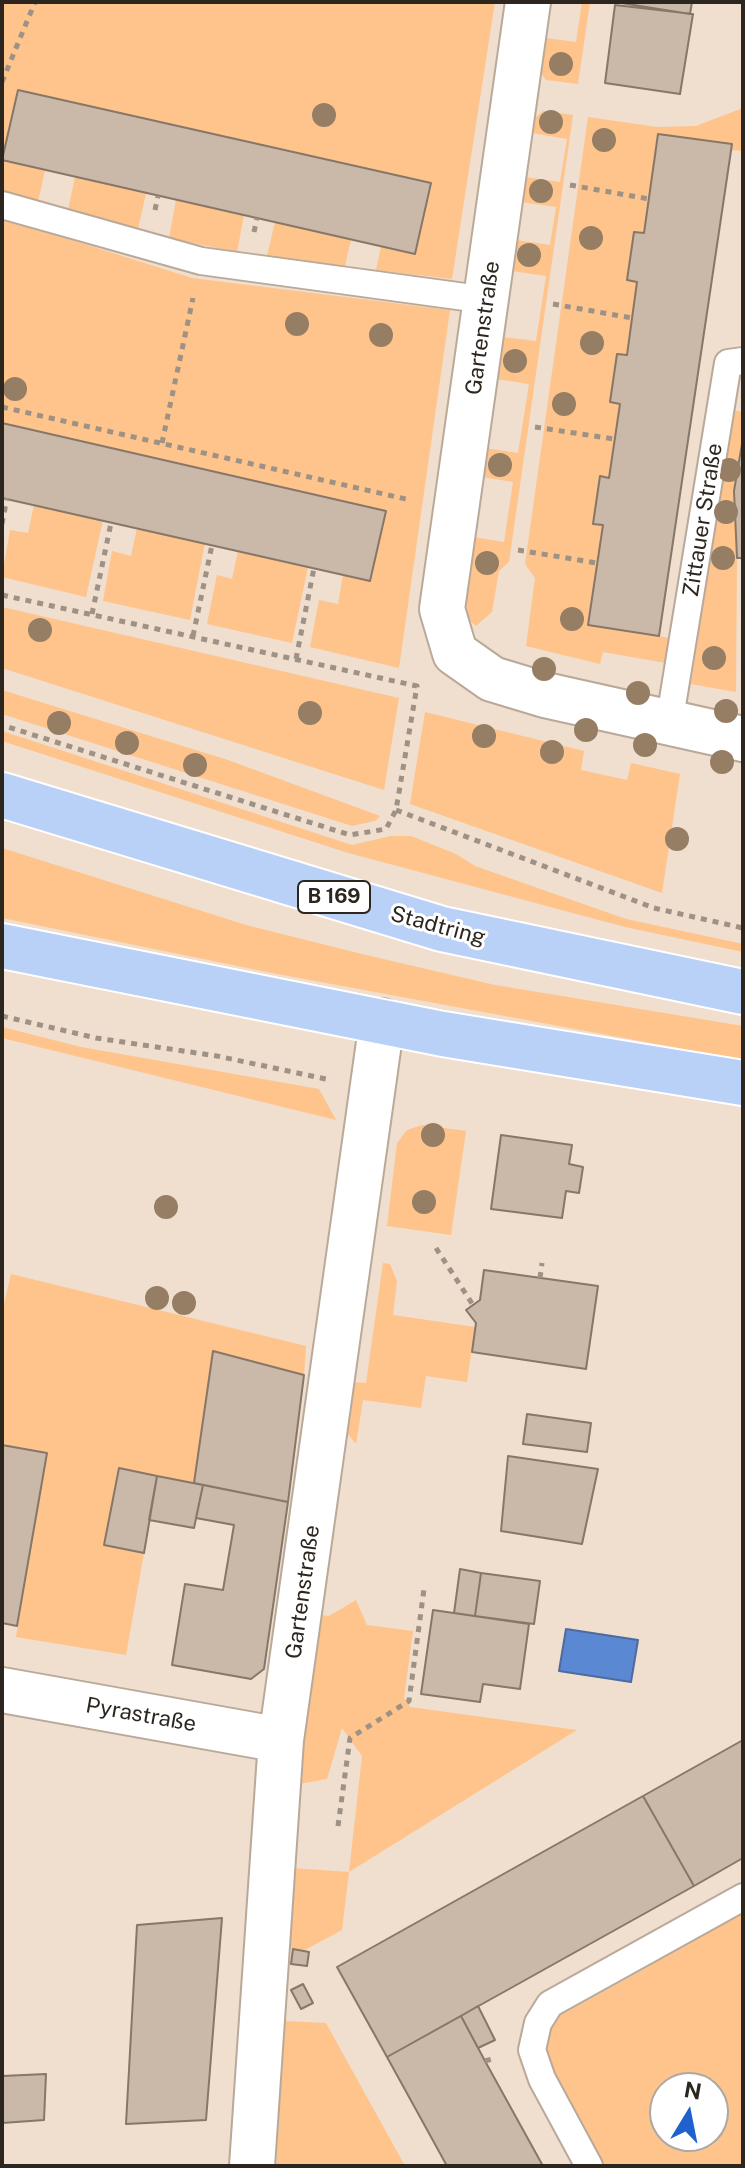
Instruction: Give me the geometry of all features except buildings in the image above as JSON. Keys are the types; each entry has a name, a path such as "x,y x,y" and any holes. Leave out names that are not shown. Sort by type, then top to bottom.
{"main road":[{"name":"Stadtring","path":"2,795 442,929 743,992"},
{"path":"2,946 443,1034 743,1083"}],"street":[{"name":"Gartenstraße","path":"528,2 442,609 455,653 492,679 672,708"},
{"path":"672,708 743,739"},
{"name":"Gartenstraße","path":"252,2166 281,1740 382,1021"},
{"name":"Pyrastraße","path":"2,1690 281,1740"}],"lane":[{"path":"2,205 201,261 487,300"},
{"name":"Zittauer Straße","path":"672,708 728,363 743,361"},
{"path":"589,2166 542,2079 532,2050 538,2023 550,2004 743,1897"}],"path":[{"path":"2,82 35,2"},
{"path":"570,185 649,199"},
{"path":"162,443 201,261"},
{"path":"553,304 632,318"},
{"path":"2,407 415,501"},
{"path":"535,427 614,439"},
{"path":"2,524 7,498"},
{"path":"92,614 111,523"},
{"path":"193,636 212,545"},
{"path":"518,550 597,563"},
{"path":"296,659 314,568"},
{"path":"2,595 417,686 396,810 386,829 350,835 2,725"},
{"path":"396,810 654,908 743,928"},
{"path":"436,1248 473,1305"},
{"path":"540,1278 542,1263"},
{"path":"338,1826 350,1738 409,1701 424,1589"}],"shaded area":[{"path":"2,2 495,2 452,279 376,270 381,246 415,253 430,183 18,90 2,160"},
{"path":"582,2 590,2 578,84 546,80 540,72 546,38 576,42"},
{"path":"743,108 743,151 731,150 731,144 658,134 644,233 634,232 627,280 637,282 627,355 617,355 610,401 620,404 609,478 600,476 593,523 603,525 588,625 670,638 666,663 603,652 600,664 526,646 535,578 525,564 588,117 657,127 696,126"},
{"path":"543,111 573,115 509,562 499,571 492,612 476,626 463,615 473,537 504,542 513,482 482,477 485,448 518,453 529,384 496,379 502,337 536,341 546,276 512,271 516,240 550,245 556,207 521,202 525,177 560,182 567,139 532,133 535,118"},
{"path":"2,160 45,170 38,202 2,192"},
{"path":"75,177 146,193 138,229 68,210"},
{"path":"176,200 244,215 237,252 169,238"},
{"path":"2,218 192,278 450,310 399,668 310,647 319,600 338,604 343,575 370,581 386,511 2,423"},
{"path":"275,222 351,240 345,266 267,256"},
{"path":"733,410 743,412 743,438 734,491 736,692 691,684"},
{"path":"34,505 103,520 86,597 2,577 10,530 28,533"},
{"path":"137,528 205,543 190,620 103,601 112,551 131,556"},
{"path":"238,551 308,567 292,643 207,624 217,575 232,579"},
{"path":"2,607 399,698 384,790 2,668"},
{"path":"2,690 228,760 380,816 375,821 352,826 2,714"},
{"path":"425,712 584,751 581,770 627,780 631,763 680,774 662,893 410,804"},
{"path":"2,731 352,845 391,836 411,836 456,854 475,866 626,919 743,944 743,952 625,927 345,852 2,741"},
{"path":"2,848 246,925 366,955 495,985 743,1026 743,1060 272,973 2,918"},
{"path":"2,1027 81,1047 319,1089 336,1120 2,1038"},
{"path":"422,1125 466,1131 451,1235 387,1226 397,1143 407,1130"},
{"path":"383,1263 390,1264 397,1281 393,1315 475,1327 467,1382 426,1376 421,1408 363,1400 356,1444 344,1429 350,1382 366,1383"},
{"path":"11,1274 306,1346 304,1375 213,1351 194,1483 120,1469 144,1553 126,1655 16,1637 47,1453 2,1445 2,1313"},
{"path":"356,1600 367,1625 413,1631 404,1698 410,1707 577,1730 349,1872 362,1756 342,1728 327,1779 299,1784 301,1727 320,1615 329,1616"},
{"path":"292,1868 349,1872 342,1930 303,1951 284,1948"},
{"path":"743,1907 743,2166 604,2166 547,2059 545,2040 552,2020 648,1967 657,1955"},
{"path":"284,2021 326,2023 405,2166 276,2166"}],"water":[{"path":"566,1629 638,1640 631,1682 559,1671"}]}
